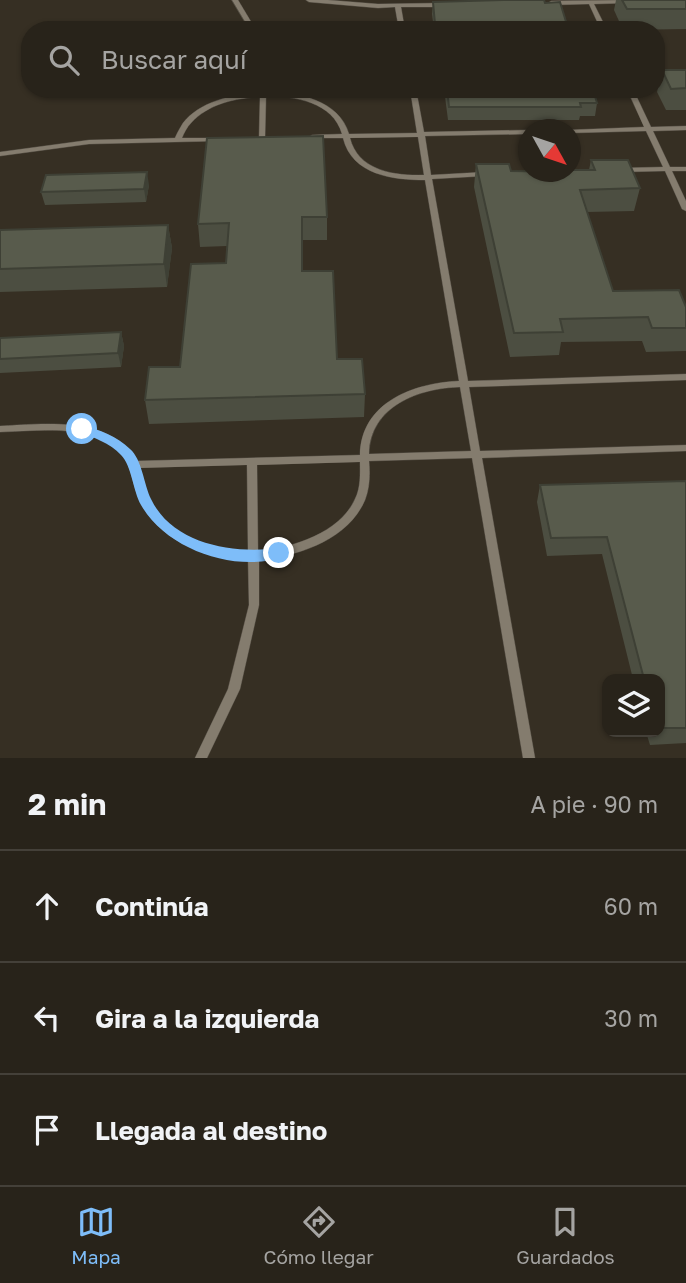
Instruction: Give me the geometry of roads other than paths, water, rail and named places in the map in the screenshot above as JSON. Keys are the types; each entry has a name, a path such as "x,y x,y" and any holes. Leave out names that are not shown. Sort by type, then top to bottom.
{"lane":[{"path":"235,0 248,21"},
{"path":"309,0 398,6 453,5"},
{"path":"536,4 632,2"},
{"path":"591,3 600,21"},
{"path":"398,6 400,21"},
{"path":"177,140 181,126 198,111 237,98"},
{"path":"262,138 263,98"},
{"path":"301,98 325,107 342,123 346,146 365,165 392,175 495,174"},
{"path":"415,98 529,758"},
{"path":"635,98 686,209"},
{"path":"581,131 686,128"},
{"path":"304,137 518,132"},
{"path":"250,139 276,138"},
{"path":"0,154 89,142 225,139"},
{"path":"614,170 686,169"},
{"path":"0,429 82,429 120,445 134,465 145,500 157,520 178,537 205,548 254,556 298,547 336,528 355,510 364,489 367,431 375,418 400,398 434,386 686,377"},
{"path":"134,465 252,464 686,448"},
{"path":"201,758 234,689 254,605 252,464"}]}
